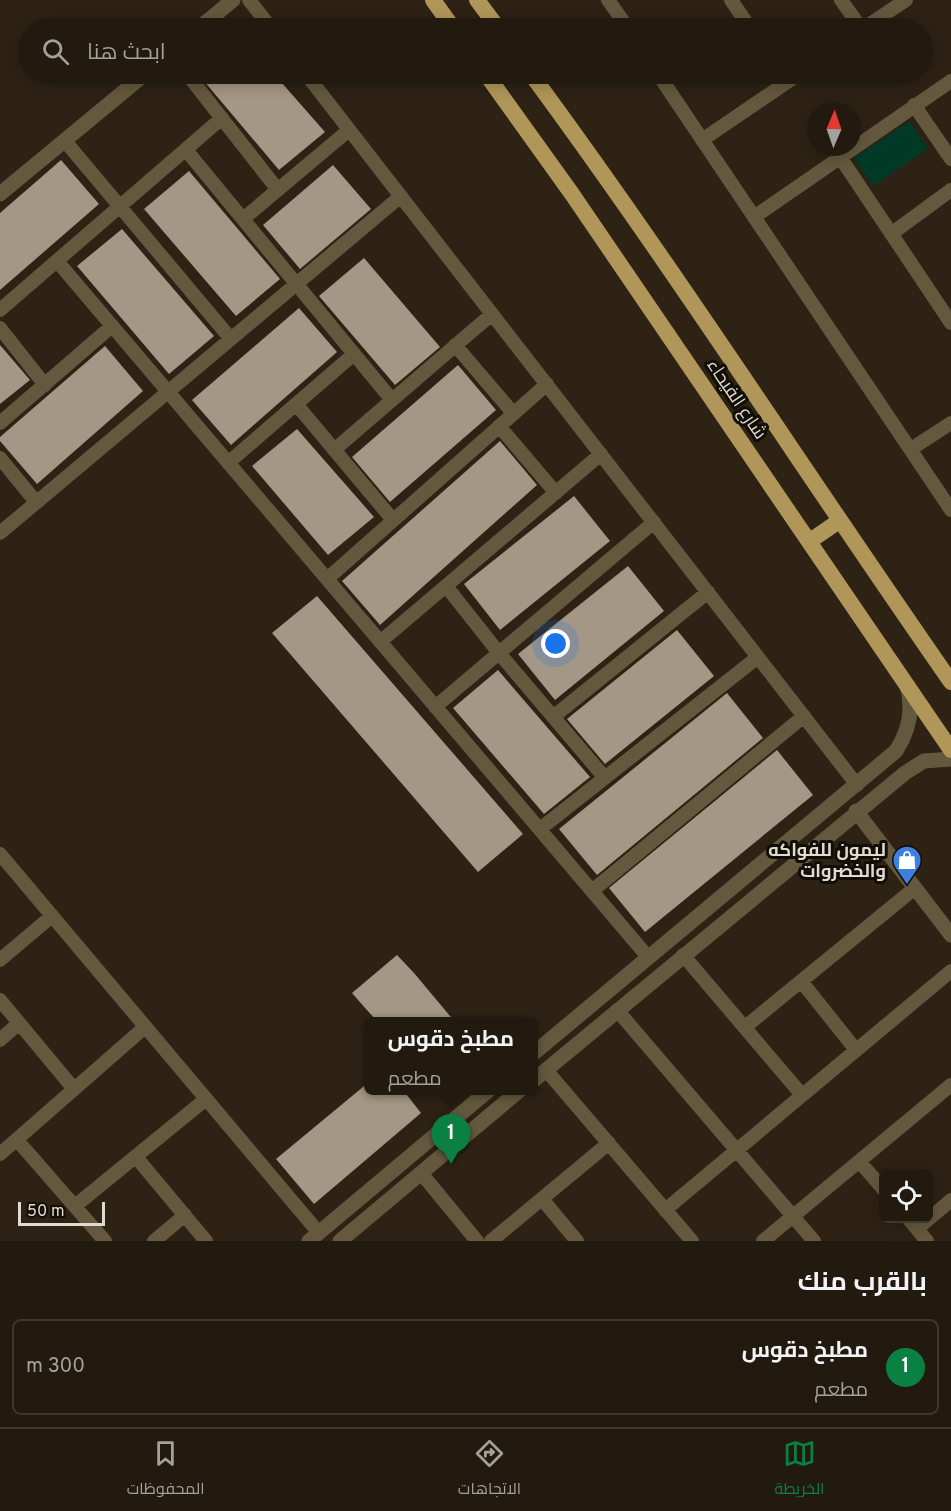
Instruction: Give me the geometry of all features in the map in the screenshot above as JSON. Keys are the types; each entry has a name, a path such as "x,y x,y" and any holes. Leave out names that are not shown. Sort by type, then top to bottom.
{"highway":[{"path":"432,0 446,18"},
{"path":"477,0 490,18"},
{"name":"شارع الفيحاء","path":"493,84 572,194 951,750"},
{"name":"شارع الفيحاء","path":"538,84 611,183 839,521 951,682"},
{"path":"810,541 839,521"}],"street":[{"path":"212,18 234,0"},
{"path":"249,0 263,18"},
{"path":"608,0 621,18"},
{"path":"731,0 743,18"},
{"path":"842,0 855,18"},
{"path":"878,18 906,0"},
{"path":"754,217 951,81"},
{"path":"0,194 133,84"},
{"path":"195,84 278,190"},
{"path":"314,84 857,785"},
{"path":"665,84 951,510"},
{"path":"702,140 776,84"},
{"path":"914,105 951,159"},
{"path":"0,310 222,118"},
{"path":"243,219 350,130"},
{"path":"65,141 231,339"},
{"path":"186,150 392,400"},
{"path":"840,157 951,323"},
{"path":"891,234 951,190"},
{"path":"0,533 401,196"},
{"path":"57,261 648,957"},
{"path":"334,450 492,314"},
{"path":"0,423 112,326"},
{"path":"0,328 45,385"},
{"path":"455,345 513,414"},
{"path":"228,463 354,354"},
{"path":"327,579 547,384"},
{"path":"296,404 393,520"},
{"path":"910,449 951,423"},
{"path":"499,426 556,493"},
{"path":"380,642 601,454"},
{"path":"0,458 36,502"},
{"path":"435,707 654,522"},
{"path":"446,586 499,653 606,778"},
{"path":"553,717 708,592"},
{"path":"540,829 758,657"},
{"path":"538,1050 896,752 902,743 911,712 905,680"},
{"path":"592,891 804,716"},
{"path":"692,1241 609,1143 540,1075 856,811 914,766 935,759 951,759"},
{"path":"856,811 951,935"},
{"path":"0,854 206,1100 314,1237 483,1095"},
{"path":"745,1027 915,888"},
{"path":"728,891 741,907"},
{"path":"0,960 52,916"},
{"path":"683,955 802,1095"},
{"path":"665,1210 951,970"},
{"path":"801,981 856,1050"},
{"path":"0,1000 74,1089"},
{"path":"617,1010 814,1241"},
{"path":"0,1040 19,1023"},
{"path":"0,1154 145,1027"},
{"path":"763,1241 951,1085"},
{"path":"340,1241 514,1095"},
{"path":"75,1206 206,1100"},
{"path":"17,1140 105,1241"},
{"path":"491,1241 609,1143"},
{"path":"136,1157 206,1241"},
{"path":"859,1161 879,1184"},
{"path":"421,1173 477,1241"},
{"path":"542,1199 577,1241"},
{"path":"927,1241 912,1224 951,1200"},
{"path":"154,1241 184,1215"}],"green space":[{"path":"910,121 928,149 873,186 854,158 861,156 861,153"}],"building":[{"path":"206,84 283,84 325,132 279,170"},
{"path":"61,160 99,204 0,290 0,213"},
{"path":"333,165 371,209 300,269 263,225"},
{"path":"189,171 280,279 236,316 144,209"},
{"path":"122,229 214,336 169,374 77,266"},
{"path":"364,258 440,347 395,385 319,296"},
{"path":"299,308 337,352 231,445 192,400"},
{"path":"0,345 30,380 0,404"},
{"path":"105,346 143,391 37,484 0,441 0,437"},
{"path":"458,365 496,410 390,502 352,457"},
{"path":"297,429 374,517 328,555 252,466"},
{"path":"500,441 537,485 380,625 342,581"},
{"path":"574,496 610,541 500,630 464,584"},
{"path":"628,566 664,611 555,700 518,654"},
{"path":"317,596 523,834 478,872 272,633"},
{"path":"677,630 714,676 605,764 567,719"},
{"path":"498,670 590,777 544,814 453,708"},
{"path":"727,693 763,738 597,875 559,829"},
{"path":"777,750 813,795 645,932 609,888"},
{"path":"397,955 451,1017 374,1017 352,993"},
{"path":"364,1086 364,1095 407,1095 421,1113 314,1204 276,1159"}],"place":[{"name":"ليمون للفواكه والخضروات","path":"907,886"},
{"name":"مطبخ دقوس","path":"451,1164"}]}
